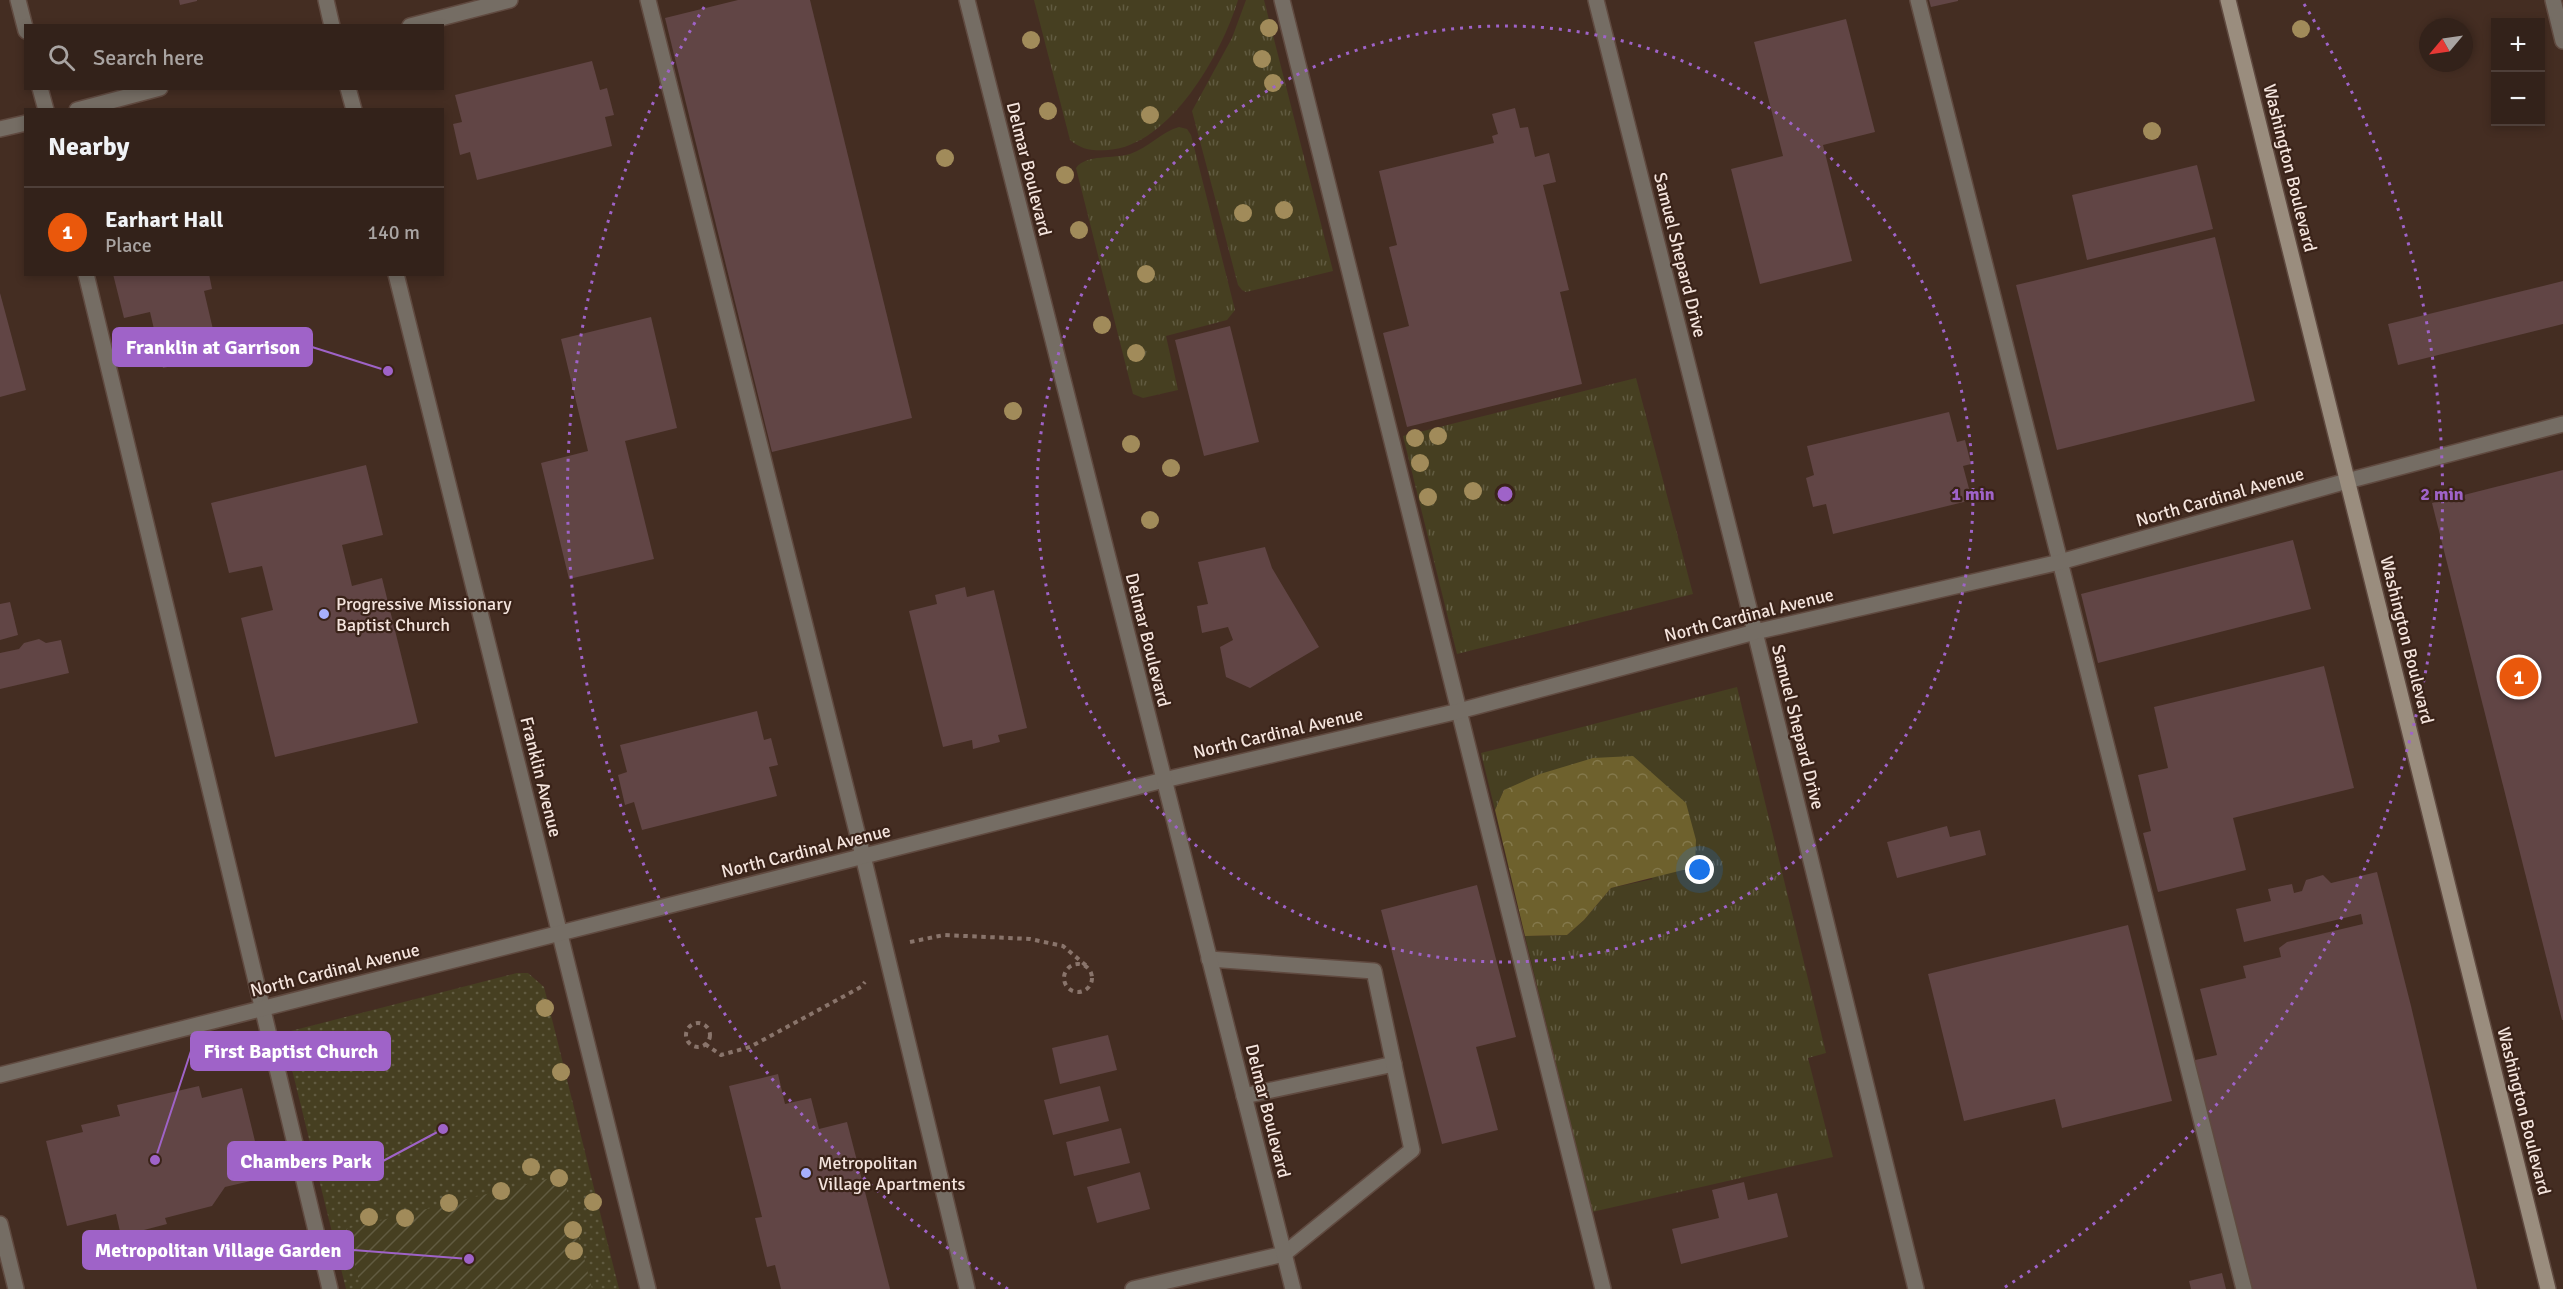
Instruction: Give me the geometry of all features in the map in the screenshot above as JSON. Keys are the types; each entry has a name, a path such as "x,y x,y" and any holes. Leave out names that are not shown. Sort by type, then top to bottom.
{"main road":[{"name":"Washington Boulevard","path":"2228,0 2548,1289"}],"street":[{"path":"18,0 24,24"},
{"path":"326,0 332,24"},
{"path":"418,24 510,0"},
{"path":"648,0 863,856 968,1289"},
{"name":"Delmar Boulevard","path":"967,0 1293,1289"},
{"path":"1282,0 1603,1289"},
{"name":"Samuel Shepard Drive","path":"1596,0 1755,632 1916,1289"},
{"path":"1918,0 2244,1289"},
{"path":"2553,0 2563,41"},
{"path":"41,90 45,108"},
{"path":"85,108 152,90"},
{"path":"349,90 353,108"},
{"path":"0,129 24,123"},
{"path":"86,276 330,1289"},
{"name":"Franklin Avenue","path":"396,276 648,1289"},
{"name":"North Cardinal Avenue","path":"0,1075 1164,780 1459,711 1755,632 2060,562 2347,481 2563,424"},
{"path":"1133,1289 1284,1254 1412,1150 1374,971 1209,959"},
{"path":"1244,1096 1394,1064"},
{"path":"0,1224 16,1289"}],"path":[{"path":"1081,964 1089,968 1092,981 1087,989 1078,992 1070,989 1065,977 1068,968 1081,964"},
{"path":"699,1023 706,1027 710,1034 708,1041 698,1047 690,1045 685,1035 688,1027 699,1023"}],"green space":[{"path":"1034,0 1238,0 1220,45 1206,70 1172,115 1152,132 1131,145 1108,150 1092,150 1083,148 1070,140"},
{"path":"1246,0 1264,0 1333,271 1246,292 1238,285 1192,111 1232,38"},
{"path":"1179,127 1187,129 1191,135 1235,310 1227,320 1166,336 1178,390 1143,398 1133,394 1076,168 1093,159 1130,154 1166,132"},
{"path":"1636,378 1693,594 1457,654 1403,436"},
{"path":"1737,687 1826,1053 1808,1058 1833,1157 1592,1212 1525,936 1567,935 1584,920 1611,888 1653,879 1504,790 1495,810 1481,753"},
{"path":"1633,756 1686,803 1696,840 1695,867 1611,888 1584,920 1567,935 1525,936 1495,810 1504,790 1540,774 1593,758"},
{"path":"517,973 528,973 544,987 619,1289 346,1289 283,1033"},
{"path":"563,1175 592,1289 361,1289 346,1229"}],"building":[{"path":"179,0 197,0 197,1 180,5"},
{"path":"738,0 810,0 912,418 772,452 665,18"},
{"path":"1929,0 1958,0 1958,1 1931,7"},
{"path":"1846,19 1875,132 1823,145 1852,261 1760,284 1731,169 1783,156 1754,42"},
{"path":"592,61 600,90 607,88 614,115 605,117 612,146 477,180 470,152 460,155 453,124 462,122 455,95"},
{"path":"1515,108 1520,128 1528,127 1535,157 1549,153 1556,182 1543,185 1569,290 1560,292 1582,384 1407,427 1383,333 1409,326 1389,247 1397,245 1379,171 1494,143 1492,136 1498,134 1492,114"},
{"path":"2197,165 2213,229 2087,260 2072,195"},
{"path":"2215,237 2255,401 2057,450 2016,285"},
{"path":"114,276 209,276 212,289 204,291 219,355 163,368 150,312 124,318"},
{"path":"2563,281 2563,324 2398,365 2388,324"},
{"path":"0,293 26,390 0,397"},
{"path":"651,317 677,428 625,441 654,559 569,579 541,463 588,451 561,339"},
{"path":"1230,326 1259,442 1204,456 1175,340"},
{"path":"1949,412 1957,442 1965,440 1971,464 1963,466 1972,500 1833,534 1826,504 1813,507 1806,478 1814,475 1807,446"},
{"name":"Progressive Missionary Baptist Church","path":"366,465 383,535 342,545 352,586 382,578 418,723 275,757 241,618 273,610 262,566 229,573 211,503"},
{"path":"2563,470 2563,1020 2562,1020 2432,503"},
{"path":"2293,540 2311,609 2098,663 2081,594"},
{"path":"1265,547 1272,568 1319,647 1250,688 1226,677 1220,647 1233,640 1228,627 1202,633 1197,606 1208,604 1198,562"},
{"path":"965,587 967,597 994,590 1027,728 998,735 1000,742 973,749 972,740 943,747 909,611 937,604 935,595"},
{"path":"10,602 18,635 0,640 0,604"},
{"path":"39,639 46,643 61,640 69,673 0,689 0,653 19,649 24,643"},
{"path":"2324,666 2354,788 2233,818 2246,870 2158,892 2143,833 2151,831 2138,775 2168,768 2154,707"},
{"path":"757,711 764,740 771,738 778,765 769,767 777,796 642,830 634,802 625,805 618,775 627,772 620,745"},
{"path":"1947,826 1950,837 1980,830 1986,855 1897,878 1887,842"},
{"path":"2377,872 2411,1006 2477,1289 2250,1289 2191,1061 2217,1055 2200,989 2246,978 2243,966 2281,957 2279,948 2287,942 2363,924 2361,914 2244,942 2236,909 2271,901 2268,889 2292,884 2294,893 2302,891 2306,880 2323,875 2331,883"},
{"path":"1477,885 1516,1037 1476,1047 1498,1130 1442,1144 1381,910"},
{"path":"2128,925 2172,1101 2062,1128 2055,1099 1964,1121 1928,974"},
{"path":"1108,1035 1117,1070 1060,1084 1052,1048"},
{"name":"Metropolitan Village Apartments","path":"778,1074 785,1104 811,1098 819,1129 847,1122 890,1289 781,1289 775,1265 767,1267 755,1218 762,1217 729,1086"},
{"path":"199,1086 202,1098 242,1088 264,1178 225,1187 212,1206 165,1218 167,1224 121,1236 116,1214 67,1226 46,1141 83,1132 81,1125 120,1116 117,1105"},
{"path":"1100,1086 1109,1121 1053,1135 1044,1100"},
{"path":"1121,1128 1130,1163 1074,1176 1066,1142"},
{"path":"1140,1172 1150,1209 1097,1223 1087,1187"},
{"path":"1744,1182 1748,1200 1777,1193 1788,1237 1681,1264 1672,1229 1719,1218 1712,1190"},
{"path":"2222,1273 2226,1289 2191,1289 2189,1281"}],"place":[{"name":"Franklin at Garrison","path":"388,371"},
{"name":"Progressive Missionary Baptist Church","path":"324,614"},
{"name":"Earhart Hall","path":"2519,677"},
{"name":"Chambers Park","path":"443,1129"},
{"name":"First Baptist Church","path":"155,1160"},
{"name":"Metropolitan Village Apartments","path":"806,1173"},
{"name":"Metropolitan Village Garden","path":"469,1259"}]}
